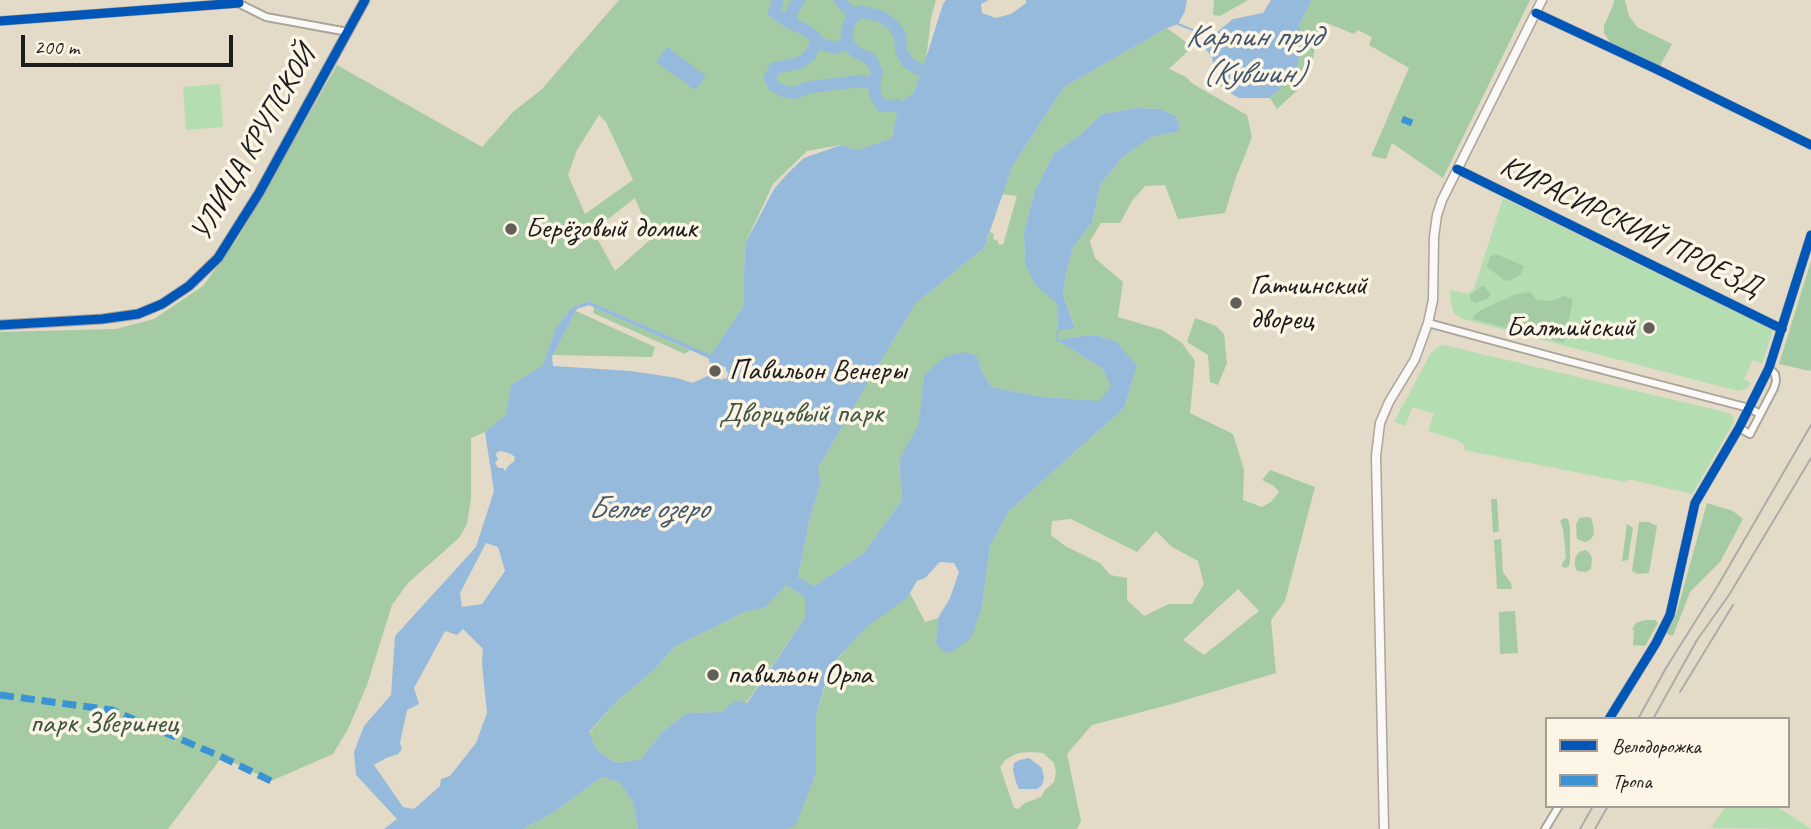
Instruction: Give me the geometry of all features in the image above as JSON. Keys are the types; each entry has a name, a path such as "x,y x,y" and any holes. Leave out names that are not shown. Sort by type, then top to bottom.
{"main road":[{"name":"УЛИЦА КРУПСКОЙ","path":"0,325 102,319 138,314 162,304 190,286 218,258 260,193 365,0"},
{"path":"1384,829 1376,456 1380,424 1415,359 1428,323 1433,300 1437,215 1457,169 1542,0"}],"street":[{"path":"212,5 219,0"},
{"path":"0,21 236,2 266,17 348,32"},
{"path":"1536,13 1811,145"},
{"name":"КИРАСИРСКИЙ ПРОЕЗД","path":"1457,169 1782,329"},
{"path":"1610,717 1670,615 1695,503 1739,428 1769,368 1811,235"},
{"path":"1428,323 1749,408 1760,414"},
{"path":"1739,428 1750,435 1776,381 1775,374 1769,368"},
{"path":"1545,829 1558,808"}],"green space":[{"name":"парк Зверинец","path":"619,0 936,0 926,60 914,92 898,105 892,138 858,150 841,145 807,151 773,184 745,244 743,307 711,356 589,301 571,308 555,329 543,365 511,385 506,416 485,432 471,438 471,499 467,524 459,538 408,583 392,605 367,685 348,729 333,754 271,781 222,757 168,829 0,829 0,332 116,329 154,319 203,286 238,238 337,65 482,147 514,111 541,90","holes":["599,115 606,122 633,180 585,214 568,175 577,150","635,198 652,238 615,271 593,231"]},
{"path":"1214,0 1248,0 1220,16 1213,15"},
{"path":"1312,0 1530,0 1443,178 1392,143 1386,159 1371,156 1409,68 1369,45 1372,37 1358,30 1354,34 1324,22 1317,37 1310,75 1277,109 1270,98 1296,73 1302,42 1299,25"},
{"path":"1614,0 1625,0 1629,16 1637,27 1672,44 1660,66 1610,42 1604,33 1604,26"},
{"path":"1167,28 1192,47 1169,69 1247,115 1252,137 1225,213 1178,219 1165,185 1145,186 1132,201 1120,223 1101,223 1090,241 1095,258 1123,282 1118,317 1162,330 1182,343 1195,361 1190,413 1233,434 1244,470 1243,500 1262,507 1271,502 1279,492 1262,480 1270,470 1315,487 1285,601 1271,620 1276,673 1092,725 1067,754 1081,821 1077,829 787,829 796,824 816,773 816,715 831,667 865,627 907,598 910,593 925,622 938,618 936,642 982,606 990,546 1009,511 1124,408 1137,366 1116,342 1099,336 1058,340 1103,369 1112,387 1100,402 1043,397 992,387 982,372 977,356 924,375 920,424 899,460 902,500 863,554 814,586 798,577 810,518 821,482 818,468 916,303 984,248 990,232 994,234 993,239 998,241 998,244 1003,245 1017,196 1002,194 1012,167 1064,87","holes":["1137,108 1160,109 1176,116 1180,129 1151,137 1123,157 1101,184 1092,223 1073,247 1066,275 1063,294 1075,327 1058,330 1057,304 1025,264 1024,232 1035,190 1054,153 1080,135 1102,114","1071,519 1137,552 1156,531 1172,547 1198,561 1204,584 1192,604 1169,604 1144,616 1127,600 1127,578 1110,575 1100,563 1065,546 1051,535 1052,521","1238,589 1259,611 1204,655 1183,640","1018,753 1043,753 1054,763 1056,773 1054,782 1041,797 1018,809 1014,808 1000,767 1005,760"]},
{"path":"220,84 223,127 186,130 183,87"},
{"path":"1503,198 1773,330 1762,364 1753,360 1744,379 1751,383 1746,389 1738,391 1463,319 1454,313 1450,290 1467,294 1474,289"},
{"path":"1496,254 1524,266 1521,274 1510,281 1504,280 1487,267 1490,257"},
{"path":"1811,261 1811,369 1810,371 1779,364"},
{"path":"1483,285 1491,294 1488,298 1476,303 1471,301 1470,295"},
{"path":"1530,292 1537,300 1552,301 1563,296 1573,299 1564,343 1473,319 1481,310 1514,295"},
{"path":"594,307 690,350 685,354 593,313"},
{"path":"576,311 655,347 652,357 553,355"},
{"path":"1195,318 1216,326 1224,334 1227,363 1218,385 1210,382 1208,355 1187,342"},
{"path":"1444,345 1729,413 1734,422 1692,494 1628,479 1625,482 1464,450 1465,446 1457,440 1428,431 1434,414 1413,407 1405,426 1394,422 1431,353"},
{"path":"1491,499 1497,499 1499,531 1493,533"},
{"path":"1707,503 1733,511 1743,519 1720,562 1690,592 1673,636 1666,633 1676,615"},
{"path":"1579,518 1591,518 1594,535 1585,542 1577,539 1576,525"},
{"path":"1568,519 1570,527 1570,561 1566,568 1561,566 1566,557 1560,521"},
{"path":"1639,522 1649,522 1657,526 1649,573 1638,574 1632,571"},
{"path":"1627,524 1633,528 1628,560 1622,561"},
{"path":"1501,539 1503,572 1512,589 1497,589 1494,540"},
{"path":"1586,550 1592,558 1591,569 1586,572 1577,571 1575,558 1579,552"},
{"path":"786,585 805,597 805,618 746,703 722,712 687,713 662,732 641,759 620,763 596,749 589,733 613,705 656,668 674,647 745,612 766,607"},
{"path":"1515,611 1518,653 1500,654 1499,612"},
{"path":"1655,620 1658,623 1645,646 1633,645 1632,630 1636,623"},
{"path":"602,777 619,782 633,802 638,829 523,829 551,814"},
{"path":"1725,808 1779,808 1811,829 1711,828"}],"water":[{"name":"Белое озеро","path":"946,0 989,0 981,4 982,13 996,18 1011,14 1026,3 1026,0 1187,0 1178,24 1064,87 1012,167 984,248 916,303 818,468 821,482 810,518 798,577 814,586 863,554 902,500 899,460 919,424 924,375 946,356 965,352 977,356 982,372 992,387 1043,397 1099,401 1111,387 1103,369 1057,340 1099,336 1117,342 1137,366 1124,408 1009,511 990,546 982,606 971,638 950,653 940,649 936,642 938,618 950,598 959,572 954,563 940,562 925,578 917,581 907,598 865,628 830,667 816,715 816,773 796,825 787,829 638,829 633,802 619,782 602,777 551,814 523,829 384,829 397,819 356,775 354,752 364,726 391,695 395,636 476,547 494,491 485,432 506,415 511,385 543,365 555,329 571,308 589,301 711,355 743,307 745,244 774,189 804,158 841,145 858,150 892,138 898,105 914,92","holes":["589,305 708,358 710,363 726,367 727,379 708,376 692,383 631,371 553,366 552,357 577,309","497,452 515,457 505,471 495,463 498,459","486,543 498,547 505,571 482,604 462,607 460,593","786,585 805,597 805,618 747,703 734,701 722,712 687,713 662,732 641,759 619,763 596,749 589,732 613,705 656,668 674,647 745,612 766,607","463,629 483,649 487,713 476,743 450,776 441,779 440,786 414,809 403,807 374,765 398,754 402,749 400,743 407,710 419,704 414,688 445,631 457,635"]},
{"name":"Карпин пруд (Кувшин)","path":"1271,0 1312,0 1299,25 1302,42 1296,73 1270,98 1239,98 1215,80 1212,56 1206,50 1205,41 1209,33 1216,33 1233,19 1263,13"},
{"path":"667,47 706,76 695,90 656,62"},
{"path":"1137,108 1160,109 1176,116 1180,129 1151,137 1123,157 1101,184 1092,223 1073,247 1066,275 1063,294 1075,328 1058,331 1057,304 1035,284 1025,264 1024,232 1035,190 1054,153 1080,135 1102,114"},
{"path":"1029,758 1042,768 1042,785 1037,789 1019,789 1013,770 1014,763"}],"waterway":[{"path":"778,0 774,12 804,29 816,38 816,42 835,48 847,43"},
{"path":"790,23 793,9 799,0"},
{"path":"839,0 855,16"},
{"path":"898,105 882,106 876,97 874,88 877,72 871,59 856,52 847,43 847,30 851,19 861,11 882,17 894,26 900,36 901,51 908,63 922,71"},
{"path":"1178,24 1207,36"},
{"path":"816,42 810,56 799,63 775,68 770,78 774,86 795,93 810,87 875,82"},
{"path":"1057,340 1058,331"}],"railway":[{"path":"1639,717 1811,425"},
{"path":"1654,717 1697,640 1729,595 1811,458"},
{"path":"1680,692 1733,605"},
{"path":"1580,829 1592,808"},
{"path":"1595,829 1607,808"}],"marked path":[{"path":"1402,119 1412,123"},
{"path":"0,695 112,710 271,781"}],"cycle path":[{"path":"0,325 102,319 138,314 162,304 189,286 218,258 259,193 365,0"},
{"path":"0,21 239,3"},
{"path":"1536,13 1811,145"},
{"path":"1457,169 1782,329"},
{"path":"1610,717 1670,615 1695,503 1739,428 1769,368 1811,235"}],"place":[{"name":"Берёзовый домик","path":"511,229"},
{"name":"Гатчинский дворец","path":"1236,303"},
{"name":"Балтийский","path":"1649,328"},
{"name":"Павильон Венеры","path":"715,371"},
{"name":"павильон Орла","path":"713,675"}],"park label":[{"name":"Дворцовый парк","path":"801,414"}]}
